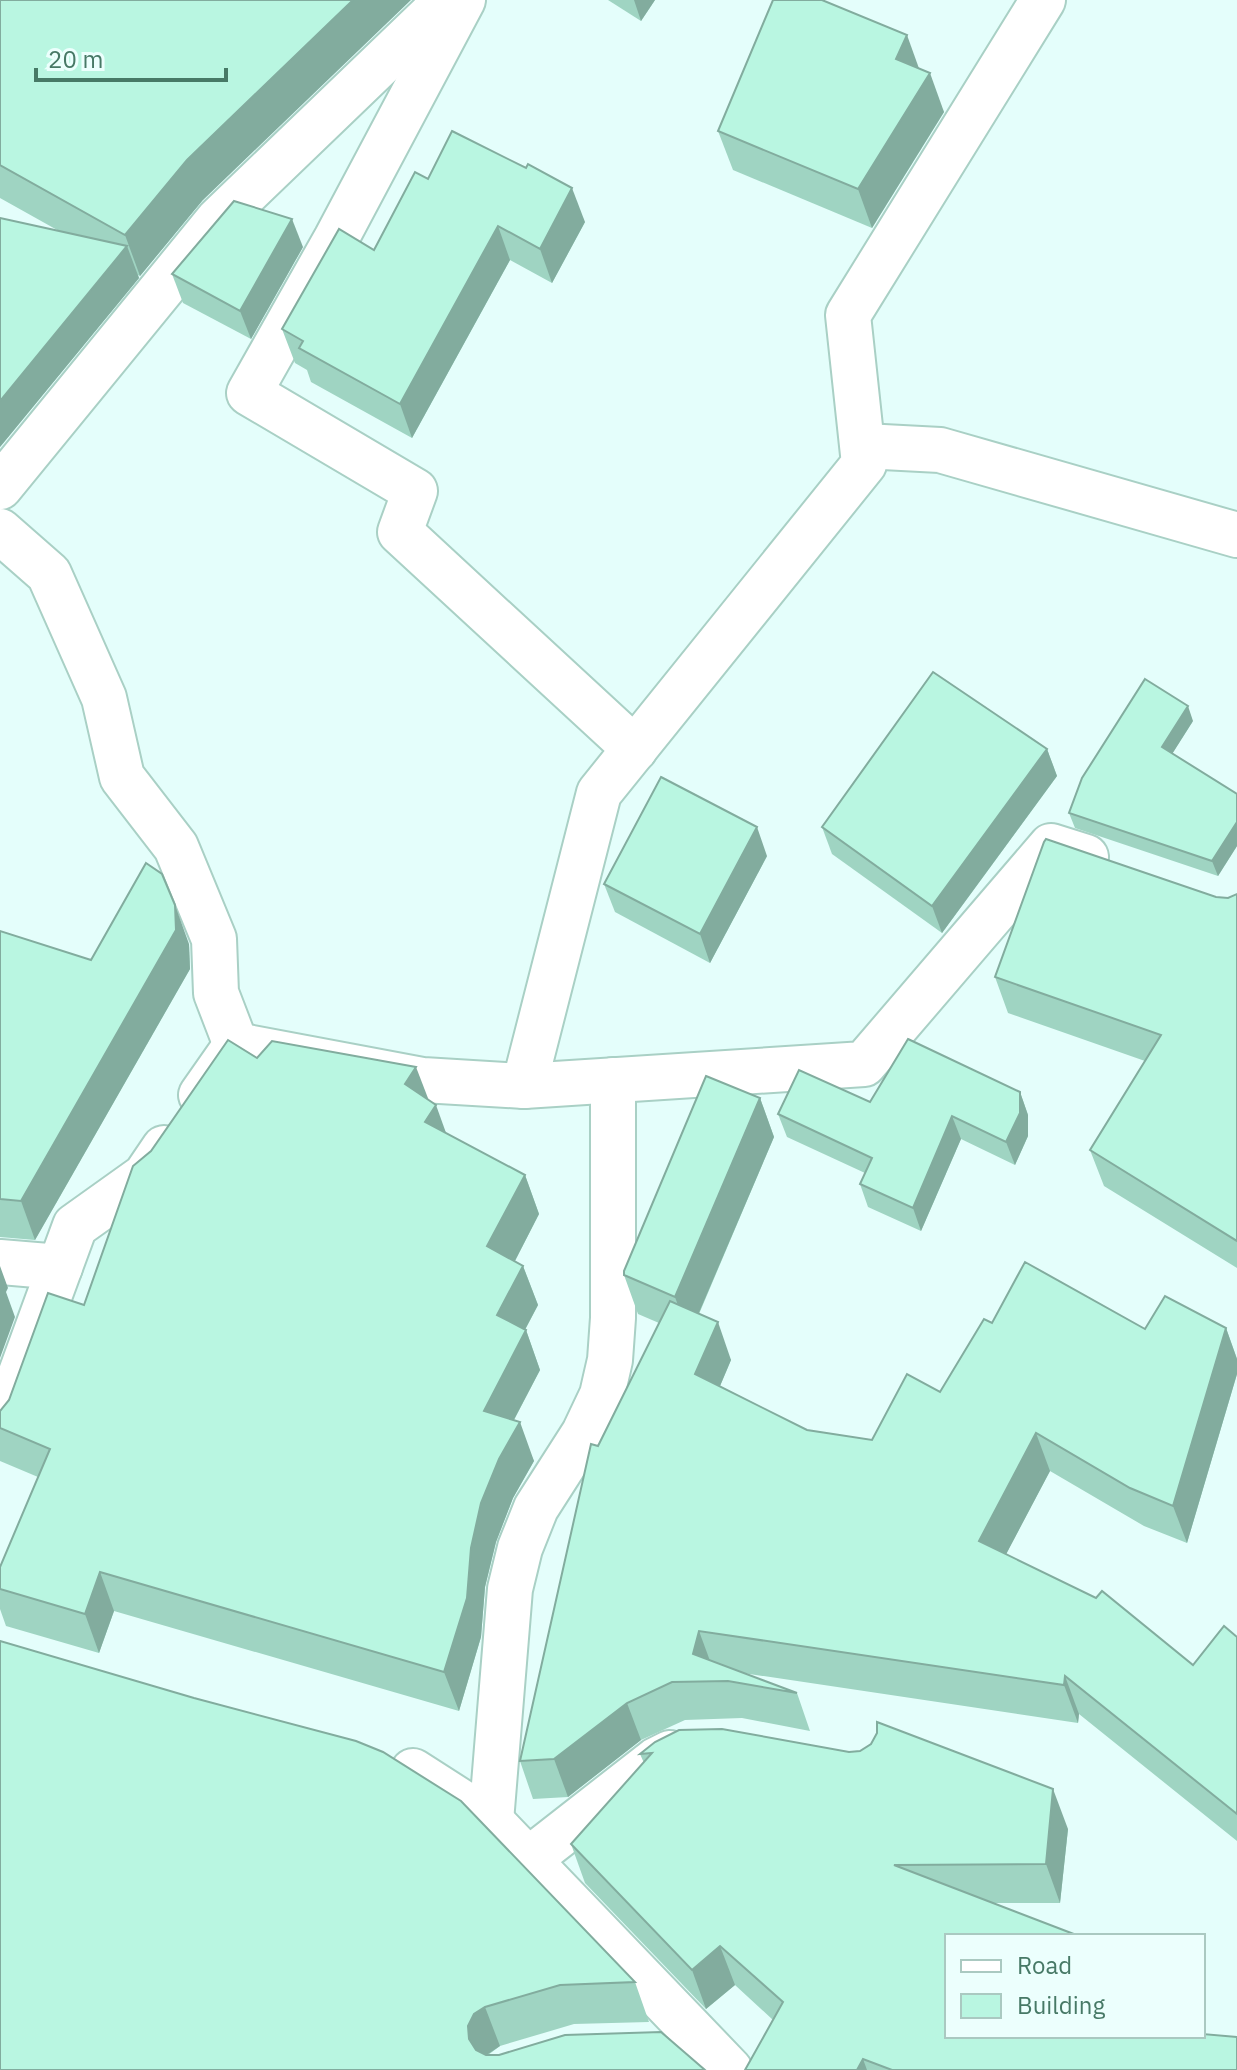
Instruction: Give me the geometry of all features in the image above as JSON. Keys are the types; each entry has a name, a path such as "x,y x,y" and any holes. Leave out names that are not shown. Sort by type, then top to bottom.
{"street":[{"path":"0,487 219,219 447,0"},
{"path":"463,0 336,239 249,393 415,491 400,532 635,749"},
{"path":"524,1086 599,793 864,464 848,315 1043,0"},
{"path":"864,446 940,450 1237,535"},
{"path":"0,531 49,574 104,698 122,777 176,847 214,939 216,993 236,1045"},
{"path":"236,1045 423,1080 524,1086 864,1064 1051,846 1123,870"},
{"path":"0,1430 75,1226 145,1176 236,1045"},
{"path":"491,1821 510,1589 520,1548 536,1508 584,1433 602,1395 610,1360 613,1318 613,1080"},
{"path":"0,1262 60,1267"},
{"path":"528,1860 656,1760 687,1745 701,1744"},
{"path":"381,1757 396,1761 491,1821 717,2057"},
{"path":"647,2047 717,2057"}],"building":[{"path":"0,0 353,0 187,160 125,235 0,165"},
{"path":"773,0 822,0 907,35 896,59 930,73 858,189 718,131"},
{"path":"452,131 526,168 528,164 572,188 540,249 498,226 400,404 299,348 303,341 282,329 339,229 374,250 415,172 428,179"},
{"path":"234,201 292,219 240,311 172,274"},
{"path":"0,218 127,246 0,401"},
{"path":"933,672 1047,749 932,906 822,827"},
{"path":"1145,679 1188,706 1162,747 1237,794 1237,822 1212,861 1069,813 1082,778"},
{"path":"661,777 757,827 700,934 604,884"},
{"path":"1046,839 1216,897 1228,898 1237,894 1237,1241 1090,1150 1161,1035 995,977"},
{"path":"146,863 162,874 175,905 176,930 21,1201 0,1199 0,931 91,960"},
{"path":"908,1039 1020,1092 1020,1113 1006,1142 952,1116 913,1208 860,1184 872,1158 778,1114 799,1070 870,1102"},
{"path":"228,1040 257,1058 272,1041 416,1067 405,1084 436,1105 425,1122 525,1175 487,1246 523,1266 497,1315 526,1330 484,1411 520,1422 499,1459 481,1503 471,1548 467,1598 444,1672 100,1572 85,1614 0,1589 0,1567 50,1449 0,1428 0,1411 9,1400 48,1293 84,1305 133,1166 151,1151"},
{"path":"706,1076 760,1098 675,1297 624,1275 624,1271"},
{"path":"1025,1262 1145,1329 1165,1296 1226,1328 1173,1506 1130,1488 1036,1433 979,1541 1096,1598 1102,1591 1193,1665 1224,1626 1237,1637 1237,1814 1065,1676 1064,1685 699,1631 693,1654 797,1693 728,1681 672,1682 627,1703 554,1759 520,1761 591,1444 598,1446 670,1301 718,1322 695,1374 807,1430 872,1440 907,1374 940,1392 984,1319 992,1323"},
{"path":"0,1641 194,1698 356,1741 383,1752 461,1801 635,1982 560,1985 485,2007 474,2014 468,2026 469,2039 476,2050 486,2055 499,2055 565,2035 661,2032 705,2070 0,2070"},
{"path":"877,1722 1053,1789 1046,1864 894,1865 1074,1934 945,1934 945,2038 1205,2038 1205,2034 1237,2037 1237,2070 892,2070 863,2059 857,2070 745,2070 783,2002 720,1946 692,1970 571,1844 652,1753 640,1754 679,1730 722,1729 849,1752 860,1751 871,1744 877,1733"}]}
